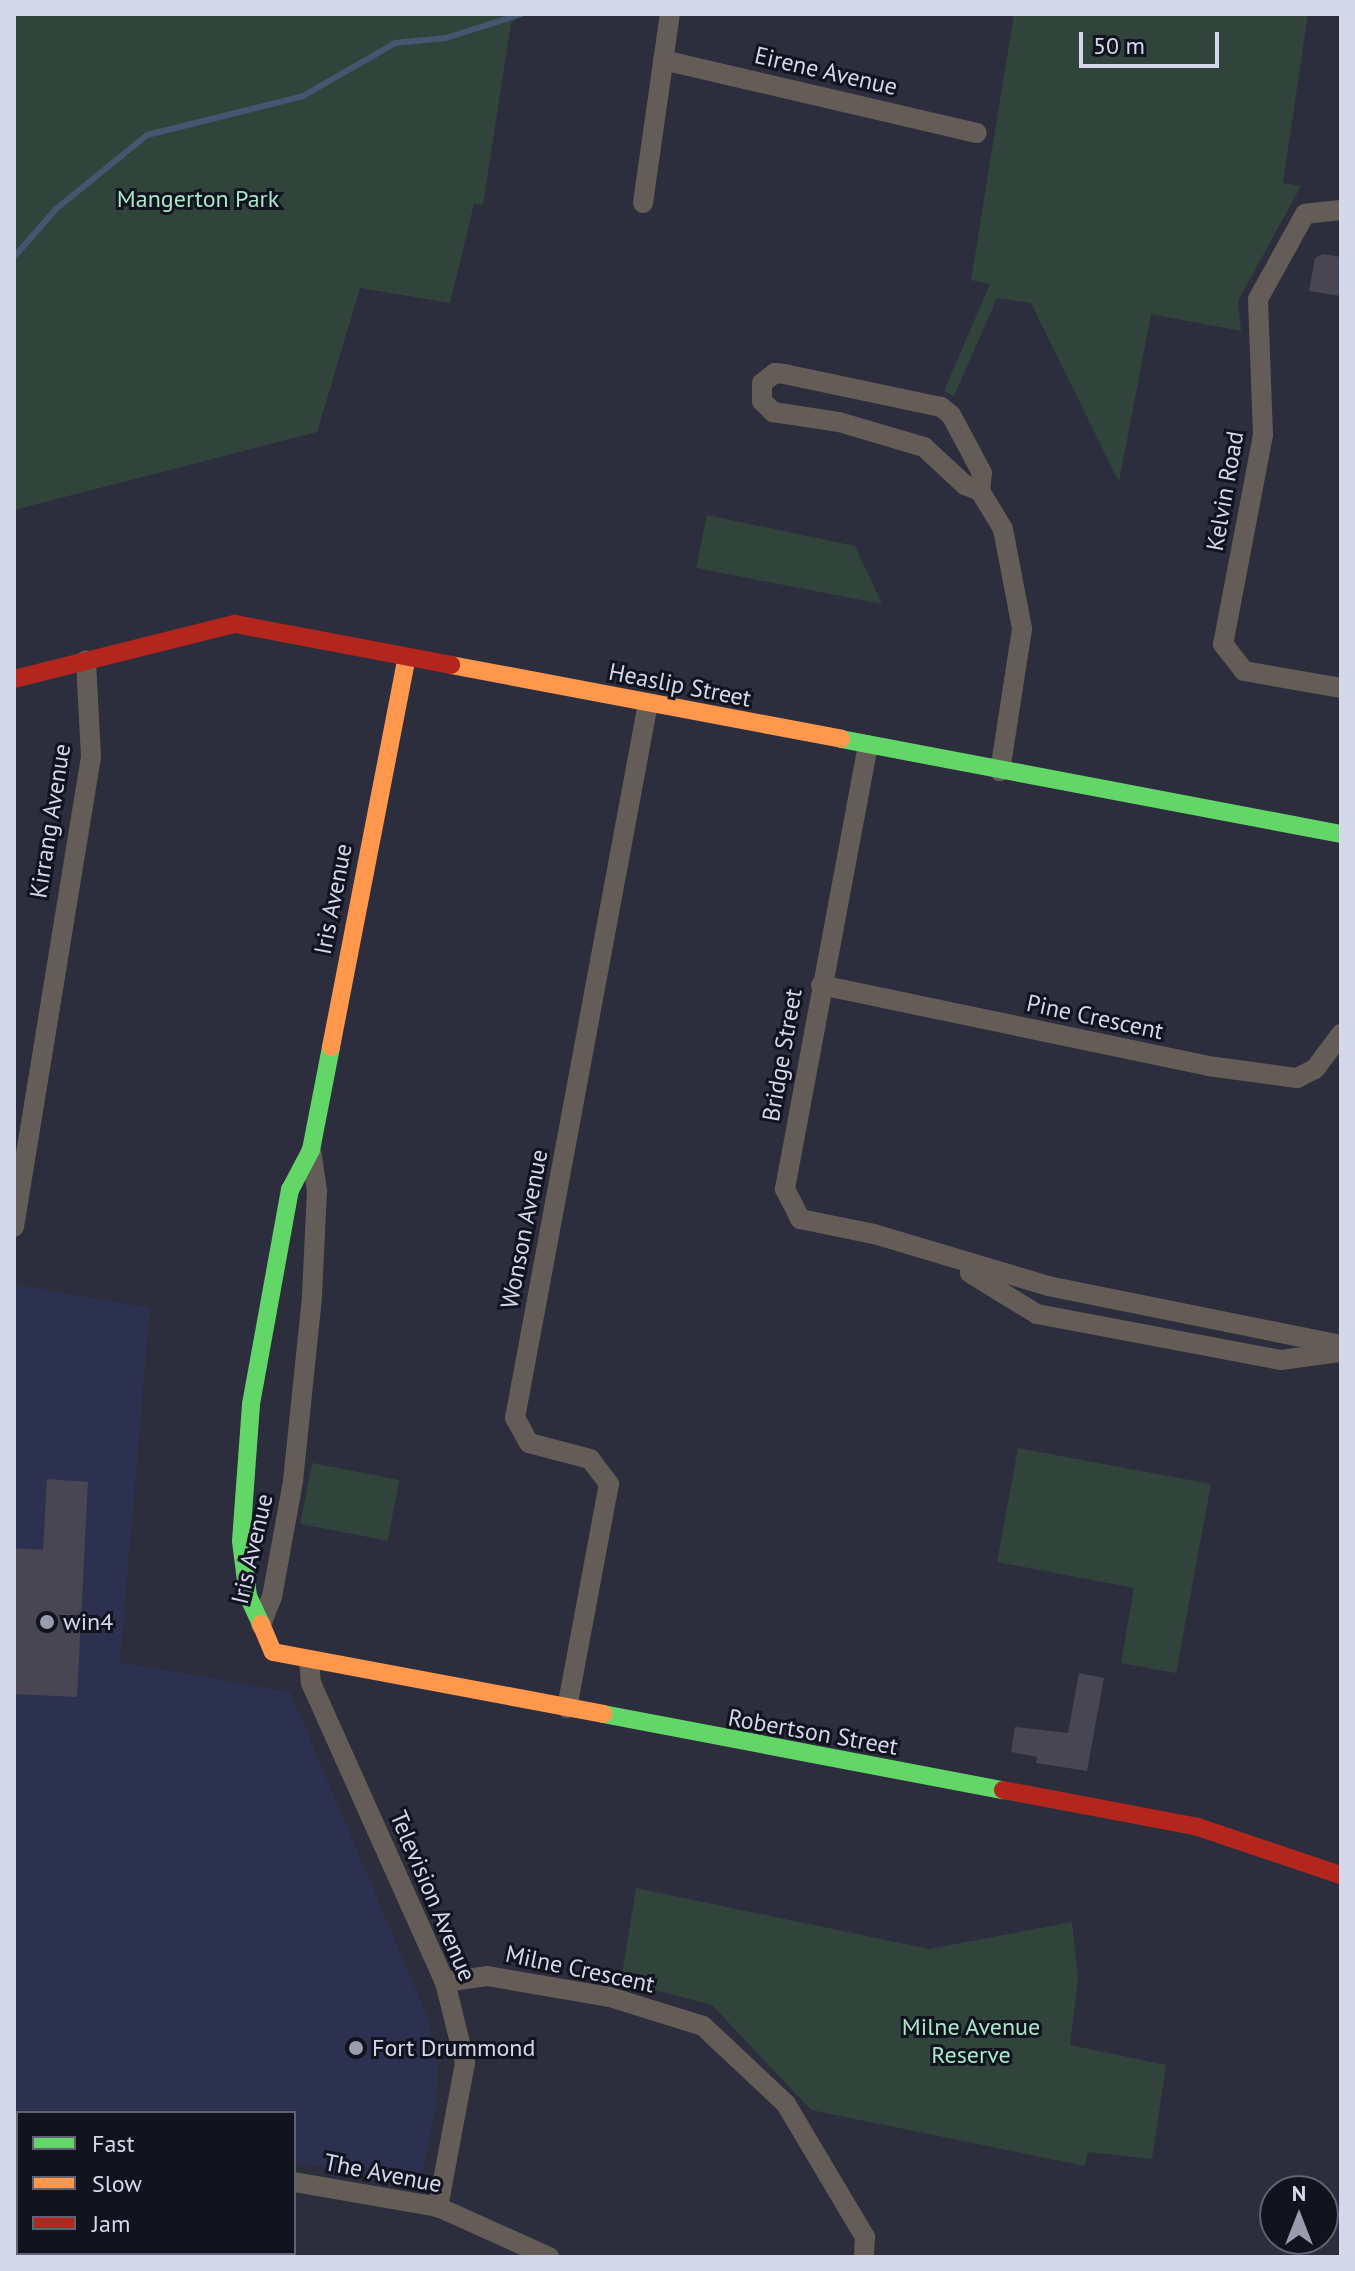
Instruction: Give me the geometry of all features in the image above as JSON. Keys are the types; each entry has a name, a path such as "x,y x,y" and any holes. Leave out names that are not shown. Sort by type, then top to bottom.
{"street":[{"path":"643,203 670,14"},
{"name":"Eirene Avenue","path":"663,60 977,133"},
{"name":"Kelvin Road","path":"1341,210 1305,214 1258,299 1263,435 1223,644 1244,671 1341,688"},
{"path":"980,491 982,473 951,415 941,407 785,374 775,373 762,383 762,401 773,412 903,437 924,447 965,485 980,491 1003,529 1022,629 1000,771"},
{"name":"Heaslip Street","path":"14,679 235,624 1341,834"},
{"name":"Iris Avenue","path":"273,1652 248,1596 241,1541 251,1404 290,1190 311,1150 407,657"},
{"name":"Kirrang Avenue","path":"14,1227 91,757 86,660"},
{"name":"Wonson Avenue","path":"567,1708 609,1484 590,1459 529,1443 515,1418 648,703"},
{"name":"Bridge Street","path":"868,745 785,1189 800,1219 874,1234 950,1260 1048,1286 1309,1335 1341,1345"},
{"name":"Pine Crescent","path":"821,985 1208,1066 1297,1078 1315,1069 1341,1034"},
{"name":"Iris Avenue","path":"261,1625 272,1597 293,1481 312,1296 317,1191 311,1150"},
{"name":"Bridge Street","path":"950,1260 1037,1314 1281,1360 1341,1352"},
{"name":"Robertson Street","path":"273,1652 1198,1827 1341,1875"},
{"name":"Television Avenue","path":"309,1661 311,1683 445,1982 465,2063 438,2207"},
{"name":"Milne Crescent","path":"445,1982 487,1976 579,1991 703,2026 786,2104 865,2237 864,2257"},
{"name":"The Avenue","path":"296,2182 438,2207 549,2257"}],"shaded area":[{"path":"14,1284 150,1308 120,1662 290,1692 427,2016 438,2064 436,2105 423,2171 411,2182 296,2162 296,2111 16,2111 14,2141"}],"green space":[{"name":"Mangerton Park","path":"14,14 524,14 511,23 483,205 474,204 450,303 360,288 317,432 14,510"},
{"path":"1014,14 1308,14 1283,183 1301,186 1238,301 1241,331 1151,314 1119,482 1031,303 997,298 954,396 944,391 990,284 971,280"},
{"path":"707,515 855,546 882,604 696,568"},
{"path":"1018,1448 1211,1484 1176,1673 1121,1663 1134,1588 997,1562"},
{"path":"312,1463 399,1480 388,1541 300,1524"},
{"name":"Milne Avenue Reserve","path":"636,1888 929,1949 1072,1922 1078,1979 1070,2045 1166,2065 1152,2159 1088,2152 1085,2166 811,2110 712,2005 621,1981"}],"building":[{"path":"1323,254 1341,257 1341,296 1309,291 1315,258"},
{"name":"win4","path":"47,1479 88,1482 77,1697 14,1694 14,1548 43,1550"},
{"path":"1079,1673 1104,1678 1087,1771 1036,1763 1037,1757 1011,1752 1015,1727 1068,1733"}],"waterway":[{"path":"14,257 56,209 147,135 303,96 395,43 446,38 521,14"}],"traffic: fast":[{"path":"841,739 1341,834"},
{"path":"261,1624 248,1596 241,1541 251,1404 290,1190 311,1150 331,1047"},
{"path":"603,1714 1003,1790"}],"traffic: slow":[{"path":"331,1047 407,657"},
{"path":"451,665 841,739"},
{"path":"261,1624 273,1652 603,1714"}],"traffic: jam":[{"path":"14,679 235,624 451,665"},
{"path":"1003,1790 1198,1827 1341,1875"}],"place":[{"name":"win4","path":"47,1622"},
{"name":"Fort Drummond","path":"356,2048"}]}
